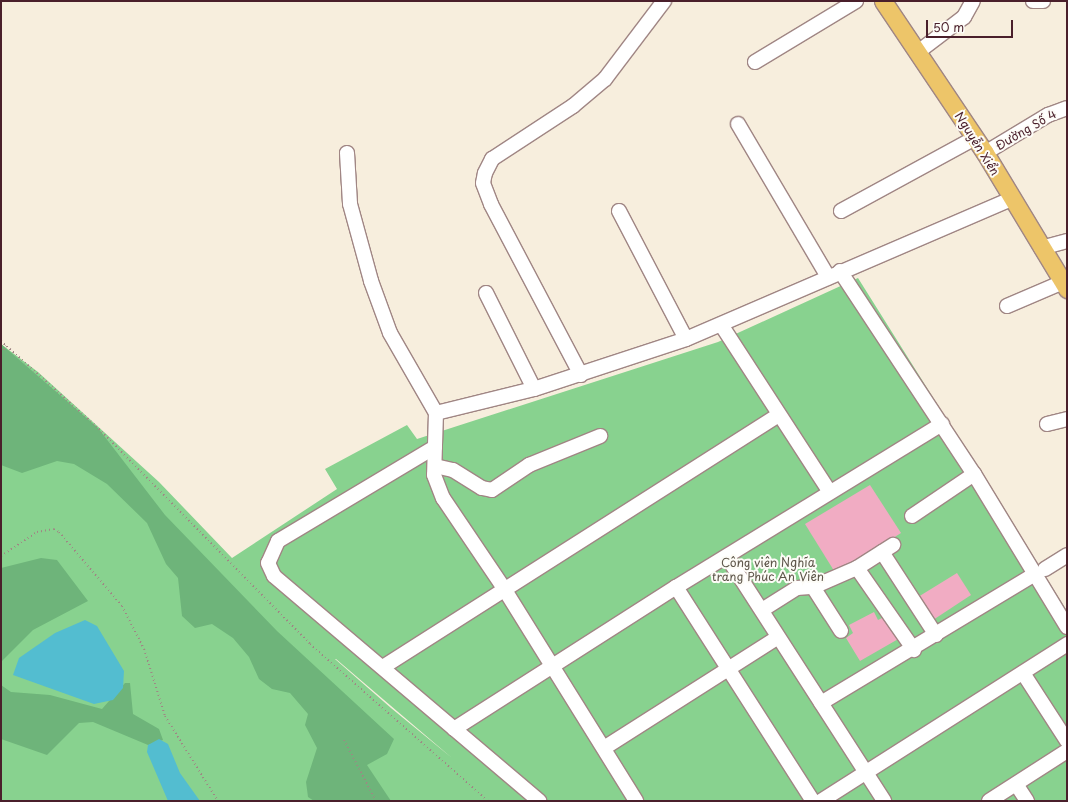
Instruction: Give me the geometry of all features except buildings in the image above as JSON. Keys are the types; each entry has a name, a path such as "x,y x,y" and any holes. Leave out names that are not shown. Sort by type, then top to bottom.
{"main road":[{"name":"Nguyễn Xiển","path":"884,1 985,153 1011,199 1065,286"}],"street":[{"path":"581,375 491,204 483,183 485,173 492,159 567,110 605,79 664,1"},
{"path":"755,62 856,1"},
{"path":"918,52 960,20 972,1"},
{"path":"1033,1 1043,1"},
{"name":"Đường Số 4","path":"985,153 1048,114 1067,108"},
{"path":"738,124 834,274 942,424 1039,572 1067,627"},
{"path":"841,211 975,138"},
{"path":"347,153 350,204 371,281 397,346 436,413 435,482 443,498 503,587 636,801"},
{"path":"436,413 534,389 581,375 722,326 834,274 1011,199"},
{"path":"619,211 686,339"},
{"path":"1041,248 1067,240"},
{"path":"1007,306 1065,286"},
{"path":"486,293 534,389"},
{"path":"722,326 778,415 829,491"},
{"path":"383,667 503,587 778,415"},
{"path":"1048,424 1067,419"},
{"path":"454,729 829,491 942,424"},
{"path":"435,466 454,470 482,488 492,490 529,465 600,436"},
{"path":"435,447 278,541 271,551 268,563 274,576 539,801"},
{"path":"912,516 974,474"},
{"path":"762,610 797,588 813,587 857,568 888,548 936,635"},
{"path":"727,557 884,801"},
{"path":"821,703 914,650 936,635 1065,557"},
{"path":"857,568 914,650"},
{"path":"676,587 813,801"},
{"path":"813,587 841,631"},
{"path":"604,748 727,668 778,637"},
{"path":"821,801 1067,644"},
{"path":"1023,672 1067,740"},
{"path":"989,801 1067,751"},
{"path":"1016,784 1027,801"}],"path":[{"path":"1,342 96,426 316,649 488,801"},
{"path":"1,353 6,346"},
{"path":"1,556 37,532 54,529 59,532 122,606 144,649 165,716 218,801"},
{"path":"344,740 376,801"}],"green space":[{"name":"Công viên Nghĩa trang Phúc An Viên","path":"858,278 1067,611 1067,801 1,801 1,344 38,372 159,482 232,558 337,489 325,469 407,425 417,439 718,342","holes":["336,659 452,758 391,708"]},
{"path":"1,344 98,428 165,515 277,631 394,739 387,754 367,765 391,801 314,801 308,797 306,782 317,748 305,725 308,714 290,693 272,689 259,679 249,657 233,638 212,624 195,628 182,616 178,578 166,564 147,523 107,484 74,464 57,461 22,473 1,465"},
{"path":"41,558 57,560 88,601 33,630 1,662 1,568"},
{"path":"125,683 130,683 133,714 159,729 163,740 148,745 93,722 79,723 47,755 1,739 1,685 11,692 50,695 102,709"}],"water":[{"path":"85,620 97,626 124,671 123,688 113,700 94,704 13,675 19,658 55,633"},
{"path":"159,739 168,744 180,773 200,801 168,801 147,752 148,745"}]}
